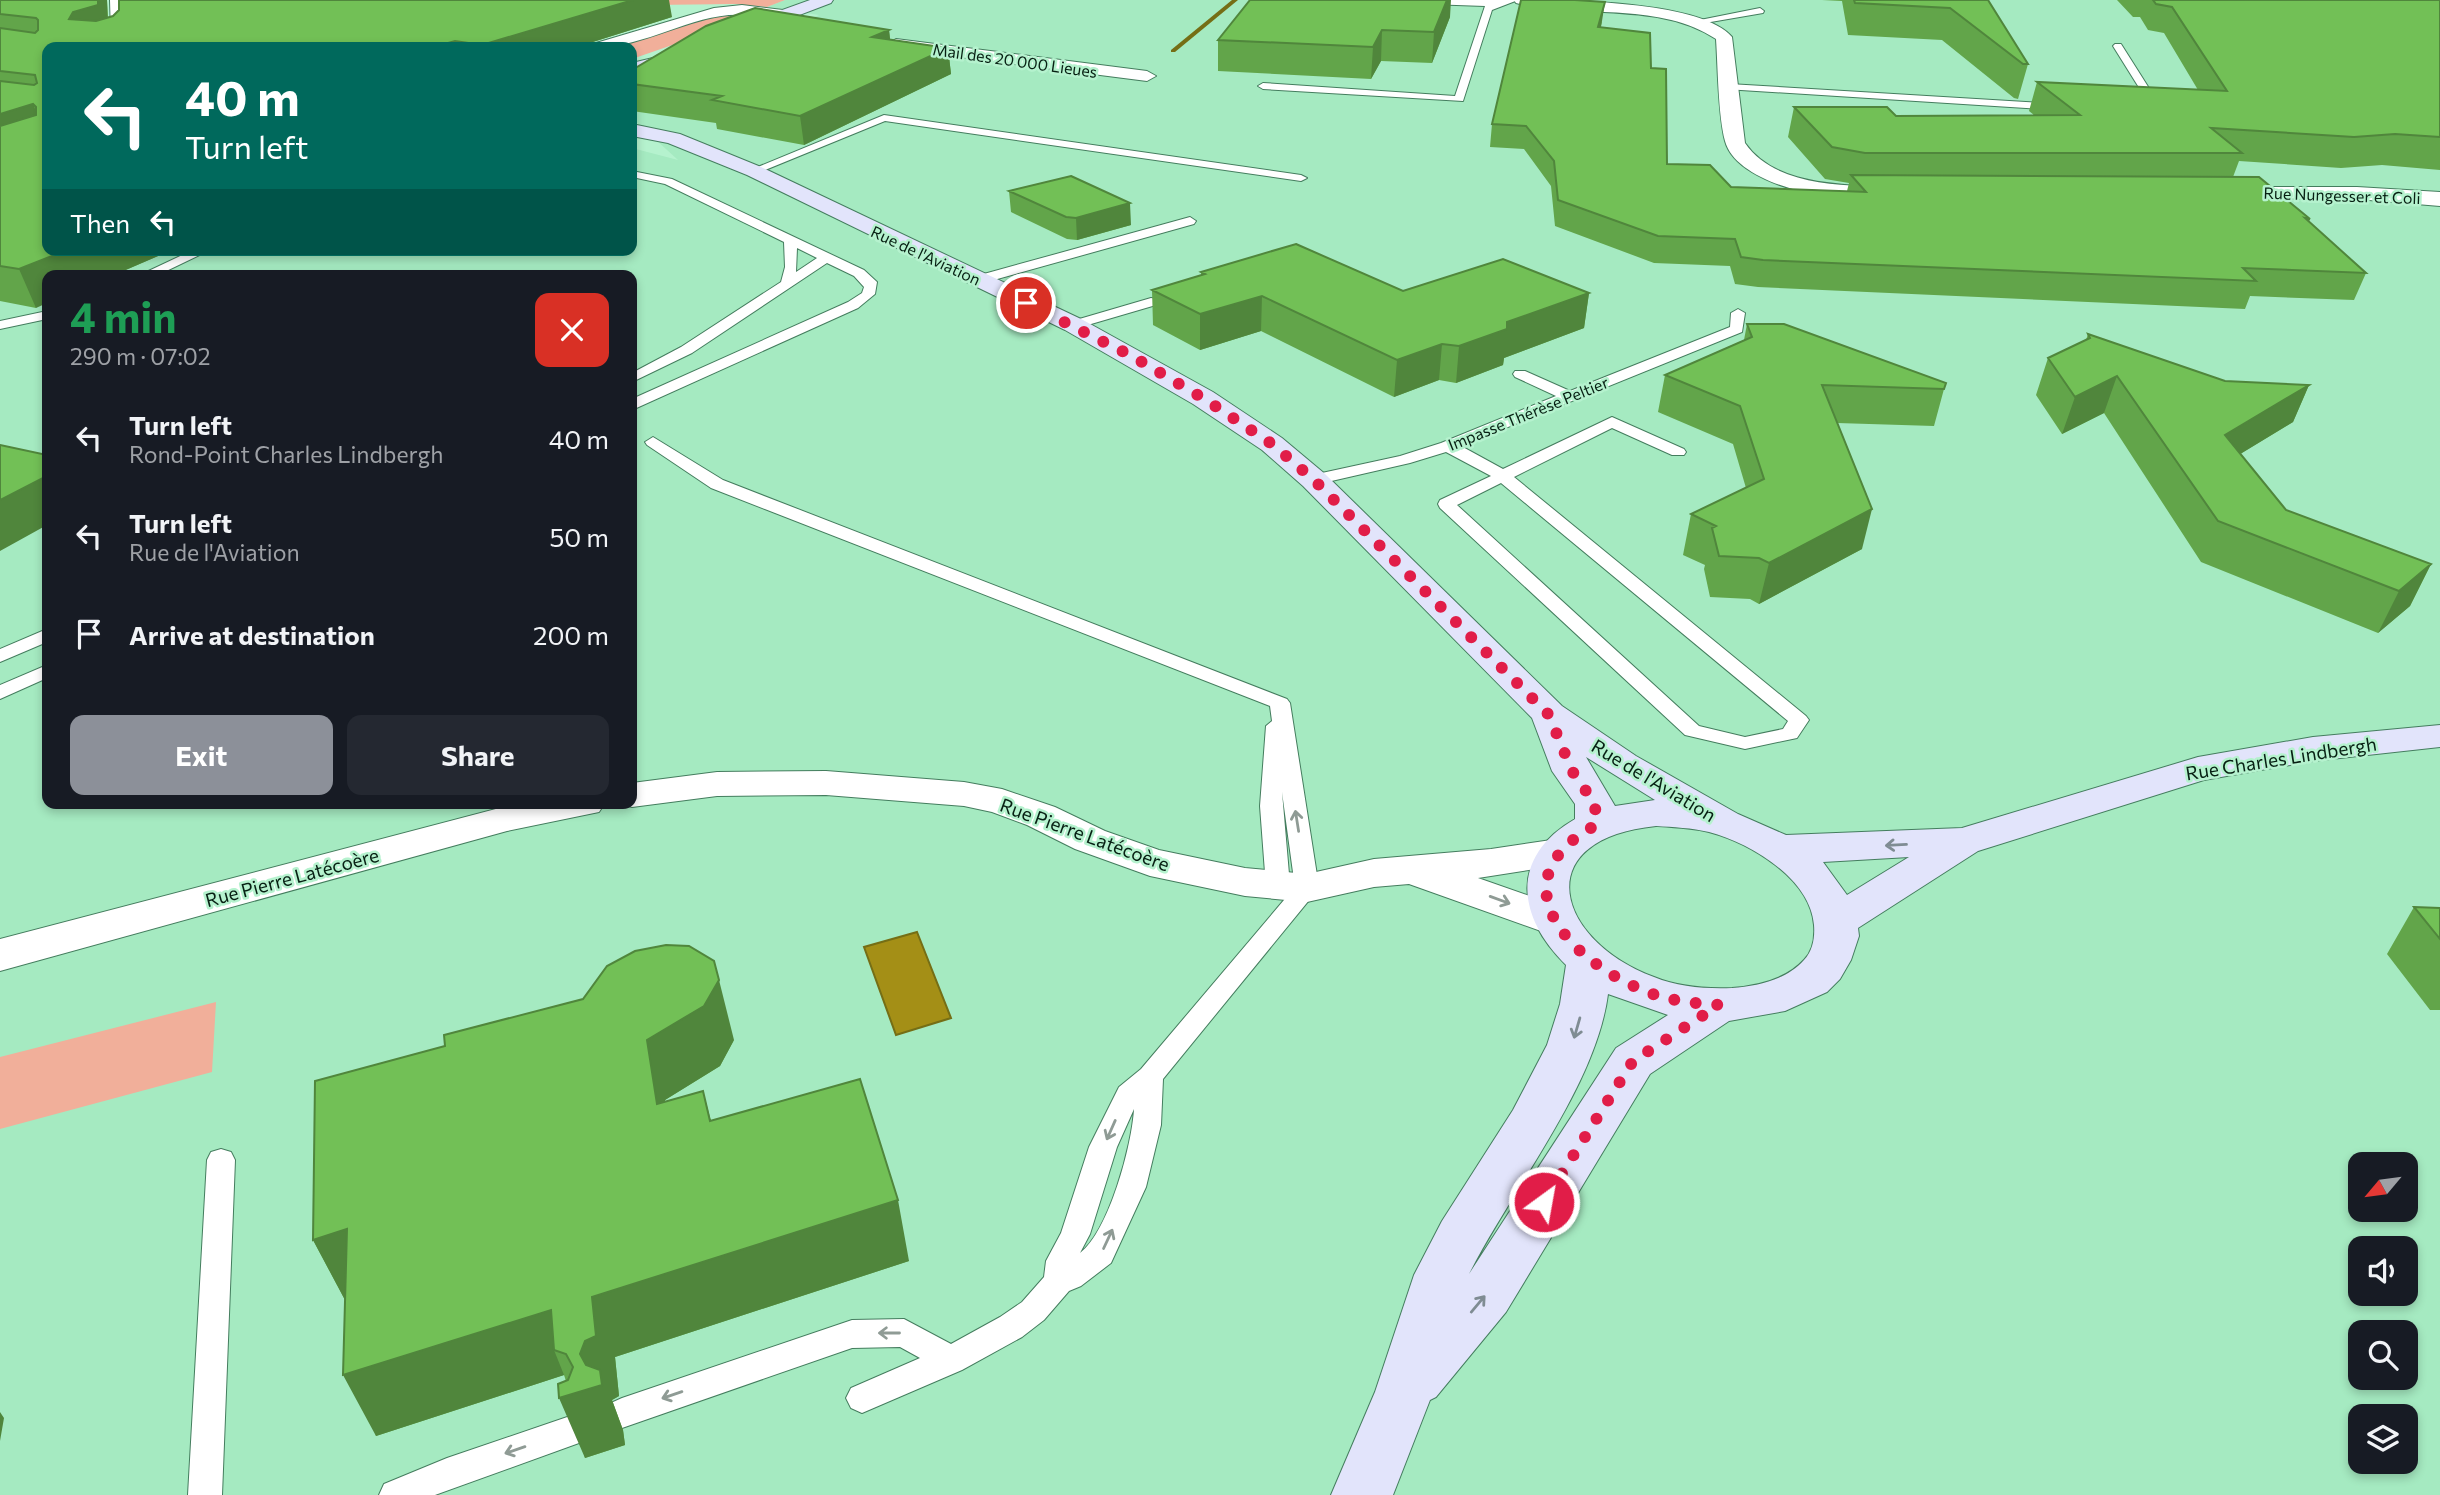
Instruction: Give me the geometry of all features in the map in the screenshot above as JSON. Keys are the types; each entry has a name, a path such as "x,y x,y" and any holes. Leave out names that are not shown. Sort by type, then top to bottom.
{"street":[{"path":"105,42 119,37 118,0"},
{"path":"720,39 825,0"},
{"path":"1522,0 1555,6 1671,15 1699,21 1716,29 1724,37 1735,143 1740,154 1752,164 1772,175 1829,190 1913,193"},
{"path":"618,42 720,11 742,10 783,15"},
{"path":"758,25 799,30"},
{"name":"Mail des 20 000 Lieues","path":"882,42 1147,76"},
{"path":"637,69 663,60"},
{"name":"Rue de l'Aviation","path":"637,131 673,138 754,171 1074,325 1203,398 1272,444 1314,480 1549,715 1622,764 1724,823"},
{"name":"Rue Nungesser et Coli","path":"2205,193 2357,193 2440,199"},
{"name":"Rue de l'Aviation","path":"1549,715 1572,771 1595,804 1596,825"},
{"name":"Rue Charles Lindbergh","path":"1780,848 1964,841 2198,769 2313,749 2440,736"},
{"name":"Rue Pierre Latécoère","path":"637,794 717,784 826,783 964,794 1002,802 1041,816 1090,840 1150,862 1194,873 1293,887 1374,873 1491,863 1558,853"},
{"name":"Rue Pierre Latécoère","path":"0,955 505,820 557,809"},
{"path":"1656,813 1724,823 1780,848 1807,870 1827,896 1836,922 1836,943 1828,962 1811,981 1786,995 1754,1003 1719,1005 1683,1002 1648,993 1617,979 1589,961 1569,942 1555,921 1547,897 1548,873 1558,853 1574,837 1596,825 1625,817 1656,813"},
{"name":"Rue Charles Lindbergh","path":"1836,922 1964,841"},
{"name":"Rue Pierre Latécoère","path":"1412,871 1462,886 1555,921"},
{"path":"1362,1495 1403,1394 1441,1276 1541,1104 1576,1035 1588,988 1589,961"},
{"path":"1403,1394 1486,1295 1633,1061 1719,1005"}],"lane":[{"path":"1399,0 1498,4"},
{"path":"1264,86 1460,99 1488,8 1514,0"},
{"path":"1699,21 1759,10"},
{"path":"2118,46 2154,104 2129,111"},
{"path":"1729,87 2074,108"},
{"path":"754,171 884,118 1301,178"},
{"path":"637,175 668,181 859,273 870,282 871,290 869,296 637,403"},
{"path":"978,280 1189,221"},
{"path":"787,283 791,267 790,240"},
{"path":"158,270 190,256"},
{"path":"637,376 686,352 787,283 812,271 826,257"},
{"path":"1074,325 1151,302"},
{"name":"Impasse Thérèse Peltier","path":"1314,480 1404,460 1447,446 1737,329 1738,313"},
{"path":"0,325 42,316"},
{"path":"1520,374 1570,397"},
{"path":"1447,446 1501,475 1799,720 1790,734 1745,743 1692,731 1446,504 1501,475 1612,422 1678,452"},
{"path":"653,442 717,484 1280,703"},
{"path":"0,656 42,637"},
{"path":"0,693 42,673"},
{"path":"1058,1282 1061,1261 1075,1234 1103,1146 1128,1094 1150,1076 1293,887 1280,703"},
{"path":"1280,703 1270,766 1273,845 1293,887"},
{"path":"862,1398 951,1360 1011,1327 1033,1311 1058,1282 1070,1278 1101,1254 1132,1187 1147,1125 1150,1076"},
{"path":"205,1495 221,1160"},
{"path":"621,1413 852,1334 904,1333 951,1360"},
{"path":"396,1495 579,1427"}],"shaded area":[{"path":"319,0 785,0 767,7 735,4 306,9"},
{"path":"785,0 2440,0 2440,1495 0,1495 0,59 42,64 42,256 637,256 637,149 678,160 637,123 637,89 819,15 767,7"},
{"path":"744,12 678,43 637,57 637,42 632,42 724,13"},
{"path":"917,932 951,1018 896,1035 864,947"},
{"path":"216,1002 212,1072 0,1129 0,1057"}],"building":[{"path":"0,0 98,0 98,5 73,12 69,19 96,21 113,16 119,10 119,0 633,0 492,42 42,42 42,256 52,256 19,269 0,266 0,126 36,115 36,107 33,104 0,114 0,81 34,85 37,83 35,75 0,71 0,28 35,33 38,30 38,20 0,14"},
{"path":"1250,0 1447,0 1434,32 1382,30 1373,47 1218,40"},
{"path":"1521,0 1605,2 1598,27 1650,33 1651,68 1666,69 1667,164 1710,165 1731,187 1866,192 1851,175 2259,177 2310,219 2305,218 2366,273 2243,268 2256,281 1763,260 1741,257 1735,239 1658,236 1558,200 1554,161 1526,126 1492,124"},
{"path":"1854,0 1988,0 2028,64 2023,64 1950,8 1855,3"},
{"path":"2153,0 2440,0 2440,137 2395,134 2354,137 2211,128 2242,153 1865,153 1832,147 1794,107 1887,107 1896,116 2080,115 2037,82 2227,91 2172,7 2156,4"},
{"path":"755,8 889,30 872,37 948,48 800,116 712,100 722,96 637,85 637,67 706,26"},
{"path":"1071,176 1130,203 1076,218 1066,217 1009,191"},
{"path":"1296,244 1403,291 1503,259 1589,293 1507,322 1507,329 1459,346 1442,344 1397,360 1262,296 1200,314 1152,290 1205,274 1201,272"},
{"path":"1747,324 1784,324 1946,383 1944,389 1822,385 1872,509 1769,563 1759,558 1719,556 1712,528 1716,526 1691,514 1764,479 1740,406 1665,375 1752,337"},
{"path":"2088,334 2225,381 2309,385 2225,435 2286,510 2431,564 2399,591 2218,521 2117,376 2075,397 2048,358 2090,338"},
{"path":"0,445 42,454 42,479 0,500"},
{"path":"2414,907 2440,908 2440,939"},
{"path":"666,945 689,946 714,961 719,980 704,1006 647,1040 657,1104 703,1091 710,1121 860,1079 898,1200 592,1297 596,1336 585,1341 580,1354 586,1365 600,1370 602,1385 559,1398 558,1384 568,1380 573,1367 566,1354 554,1350 551,1310 343,1375 347,1229 313,1240 315,1081 445,1046 444,1035 583,999 607,966 635,951"}],"waterway":[{"path":"1173,51 1235,0"}],"route":[{"path":"1026,303 1074,325 1148,365 1272,444 1314,480 1510,675 1549,715 1572,771 1595,804 1596,825 1574,837 1558,853 1548,873 1547,897 1555,921 1569,942 1589,961 1617,979 1648,993 1683,1002 1719,1005 1633,1061 1544,1202"}]}
